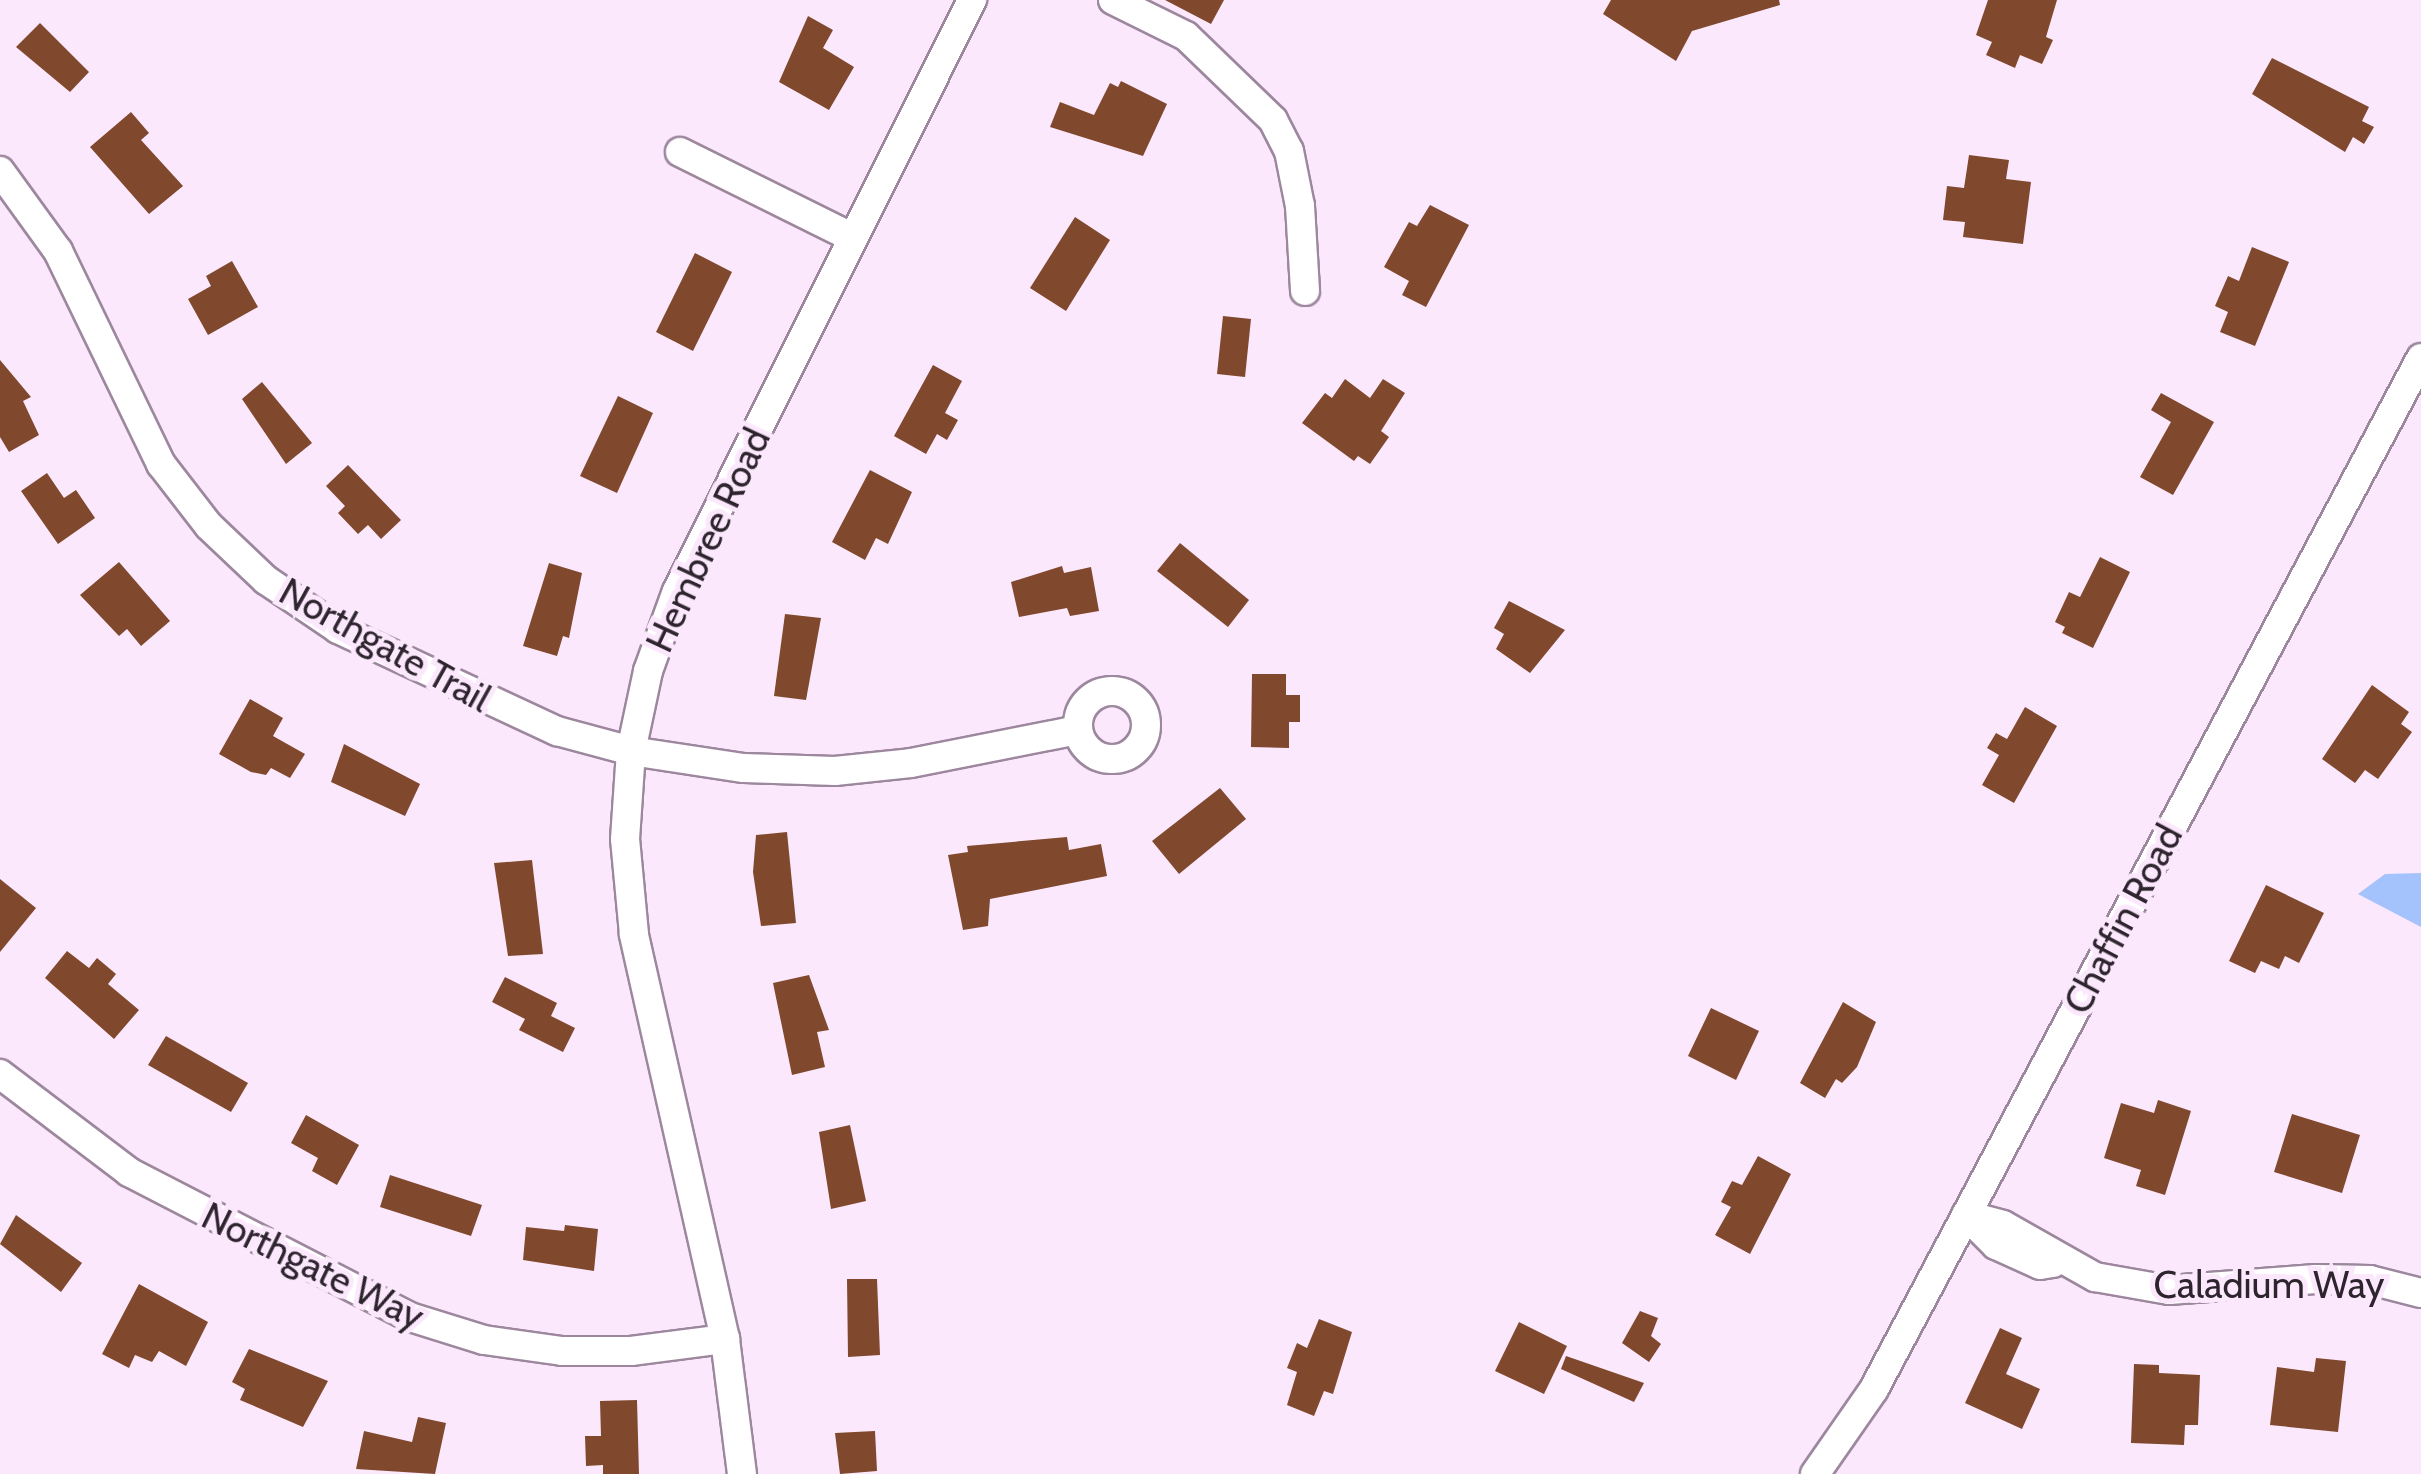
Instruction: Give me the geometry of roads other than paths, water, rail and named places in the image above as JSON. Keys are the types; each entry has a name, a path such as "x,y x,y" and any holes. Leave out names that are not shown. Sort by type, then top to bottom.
{"street":[{"name":"Hembree Road","path":"742,1474 725,1339 634,934 626,839 631,751 648,671 676,591 971,0"},
{"path":"1113,0 1186,36 1274,120 1289,151 1300,206 1305,291"},
{"path":"680,152 853,238"},
{"name":"Northgate Trail","path":"0,171 58,251 160,464 208,526 266,580 338,629 483,702 631,751 744,768 835,771 1078,730"},
{"name":"Chaffin Road","path":"1815,1474 1874,1389 2421,358"},
{"name":"Northgate Way","path":"0,1074 129,1172 410,1318 484,1340 562,1351 631,1351 725,1339"},
{"name":"Caladium Way","path":"1966,1216 1996,1245 2040,1264 2059,1262 2095,1277 2169,1290 2316,1278 2370,1280 2421,1294"}],"water":[{"path":"2421,873 2421,927 2358,894 2385,874"}]}
